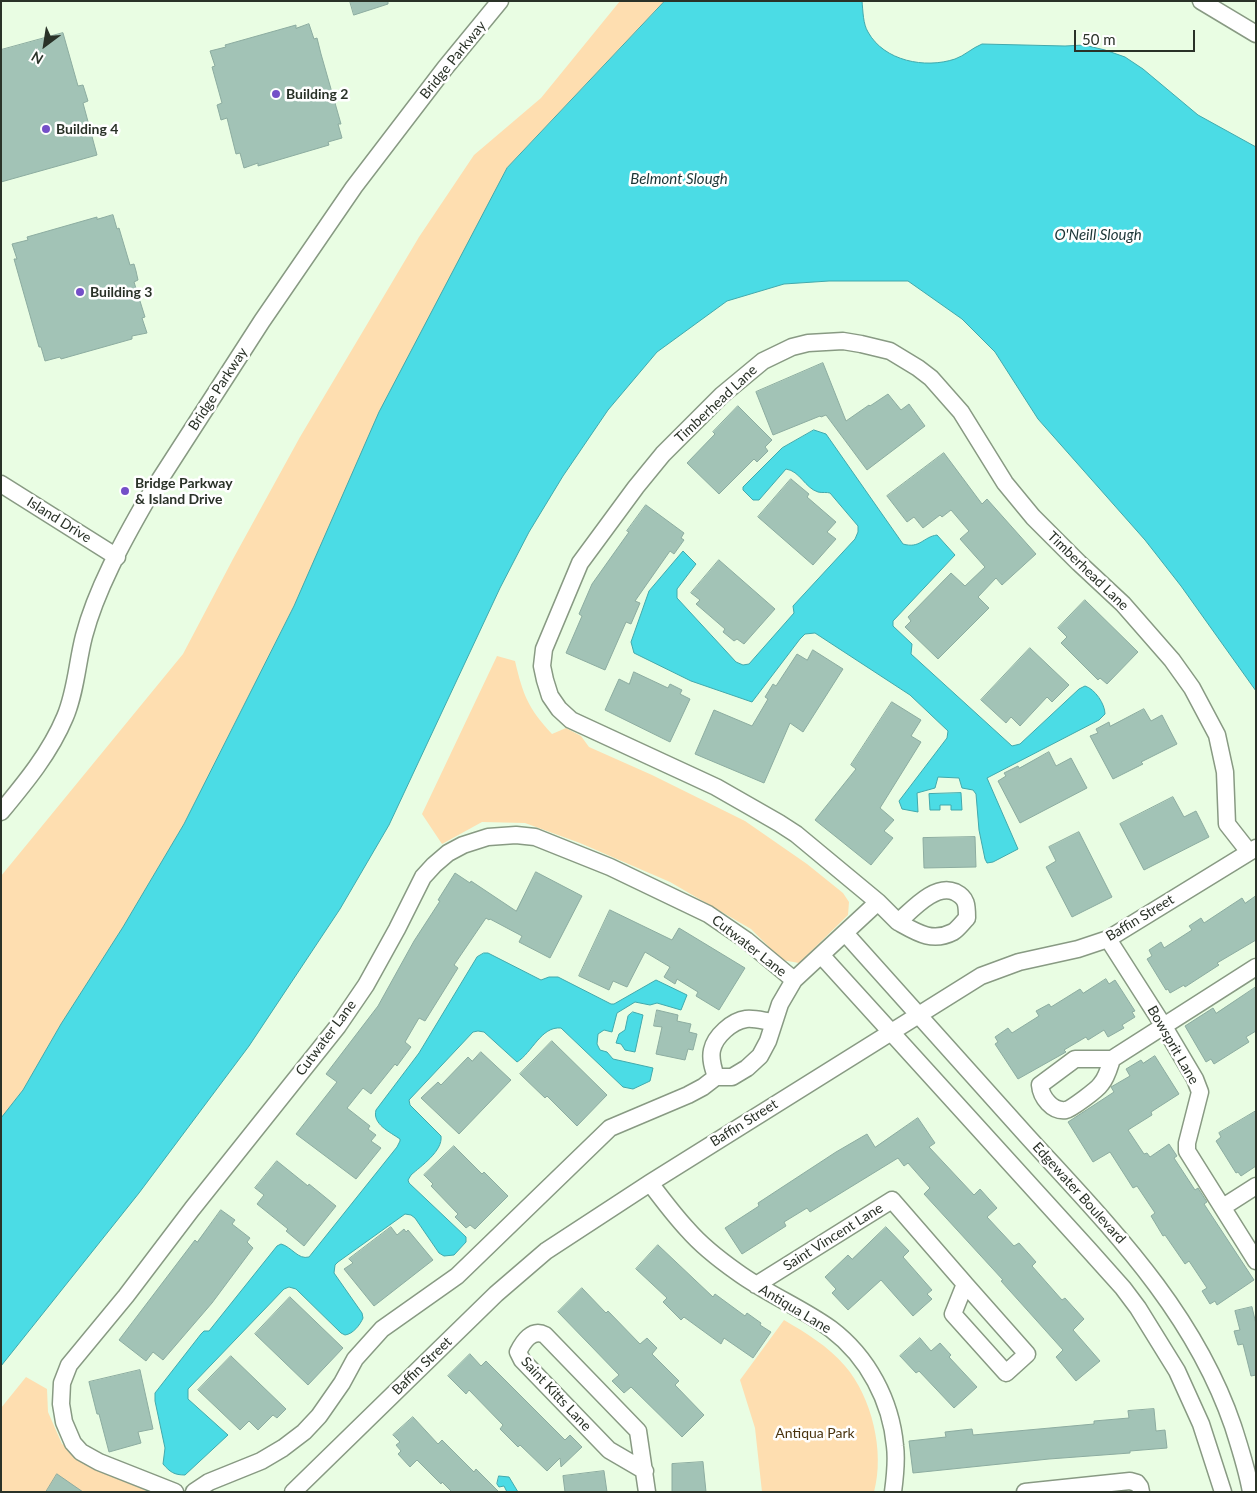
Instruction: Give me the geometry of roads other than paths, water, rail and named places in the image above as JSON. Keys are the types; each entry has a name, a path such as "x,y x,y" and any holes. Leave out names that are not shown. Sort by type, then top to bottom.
{"street":[{"name":"Bridge Parkway","path":"1,812 44,756 65,716 75,684 80,652 88,622 101,589 131,527 146,501 277,298 354,187 500,1"},
{"path":"1201,1 1256,34"},
{"name":"Timberhead Lane","path":"898,922 878,902 796,834 779,823 716,787 572,720 559,709 550,696 544,680 542,666 544,650 580,564 650,470 663,454 722,394 763,361 792,347 808,343 843,341 890,351 918,368 944,392 960,412 1006,483 1033,517 1123,604 1154,637 1192,688 1217,735 1225,772 1227,824 1252,850"},
{"name":"Island Drive","path":"1,484 117,557"},
{"name":"Cutwater Lane","path":"175,1492 99,1462 81,1452 72,1443 64,1422 61,1404 62,1383 69,1365 126,1296 192,1209 338,1026 366,985 423,877 434,864 448,853 463,845 488,837 516,835 535,837 610,867 708,914 746,940 794,980"},
{"name":"Baffin Street","path":"293,1492 496,1294 546,1252 650,1183 981,976 1019,962 1078,949 1108,939 1252,850"},
{"name":"Cutwater Lane","path":"194,1492 209,1482 261,1461 283,1448 304,1432 319,1416 342,1383 355,1359 382,1329 457,1276 610,1128 688,1095 716,1077 732,1077 747,1068 760,1056 768,1041 780,1004 794,980 878,902"},
{"name":"Edgewater Boulevard","path":"845,933 1109,1227 1158,1285 1209,1368 1228,1414 1252,1486"},
{"name":"Bowsprit Lane","path":"1108,939 1195,1079 1200,1092 1187,1143 1187,1151 1256,1261"},
{"path":"821,955 1106,1269 1138,1308 1177,1372 1193,1406 1201,1424 1223,1492 1252,1486"},
{"path":"1112,1059 1256,966"},
{"path":"716,1077 711,1061 712,1050 715,1042 726,1030 738,1021 746,1019 773,1022"},
{"name":"Antiqua Lane","path":"650,1183 690,1232 709,1250 756,1285 831,1329 851,1347 873,1376 890,1416 896,1447 893,1492"},
{"path":"1223,1207 1256,1186"},
{"name":"Saint Vincent Lane","path":"756,1285 892,1200 1027,1354 1006,1373 953,1314 965,1284"},
{"name":"Saint Kitts Lane","path":"645,1471 609,1450 522,1360 518,1352 521,1345 534,1333 540,1332 545,1334 638,1431 645,1471 647,1492"},
{"path":"1025,1492 1130,1481 1137,1482 1141,1492"}],"water":[{"name":"Belmont Slough","path":"665,1 862,1 865,25 875,42 895,56 919,62 943,62 955,59 982,44 1084,45 1105,50 1125,57 1143,69 1198,115 1256,147 1256,691 1181,586 1145,540 1038,419 995,352 962,319 908,281 829,281 784,284 727,301 657,352 608,410 563,476 529,532 500,588 389,825 340,909 249,1046 139,1193 1,1366 1,1118 23,1090 61,1024 123,927 184,824 294,606 379,412 507,168"},
{"path":"814,430 826,434 903,544 918,544 937,535 955,555 893,621 893,626 912,644 911,654 1012,746 1020,744 1079,689 1085,686 1099,697 1103,706 1105,714 1099,720 987,778 1018,849 993,862 987,863 985,859 979,830 976,794 973,790 962,788 959,778 938,777 935,788 917,793 918,812 902,809 899,801 947,738 948,731 910,695 815,633 805,634 800,639 752,702 691,681 634,653 631,642 649,591 683,551 696,564 677,589 677,598 736,662 743,665 749,664 794,613 793,606 855,539 858,526 830,493 813,490 791,470 786,469 759,500 753,500 743,490 743,487 782,448"},
{"path":"961,793 962,810 951,810 951,805 940,805 940,810 930,810 929,794"},
{"path":"488,953 541,980 549,977 558,977 611,1004 656,980 687,995 681,1010 657,1003 650,1005 635,1002 617,1013 612,1032 604,1030 598,1034 597,1044 600,1050 607,1052 613,1059 653,1068 650,1081 633,1089 623,1087 561,1028 548,1031 517,1062 484,1032 473,1032 409,1100 410,1105 441,1136 441,1142 435,1153 411,1175 408,1180 409,1183 466,1237 466,1242 454,1255 444,1256 439,1253 415,1218 405,1214 338,1262 335,1265 334,1273 362,1313 363,1318 356,1329 345,1335 296,1289 289,1287 284,1289 188,1389 188,1399 228,1435 185,1475 172,1472 163,1464 165,1448 155,1393 201,1334 204,1331 209,1331 277,1246 281,1244 302,1257 309,1257 397,1147 400,1139 379,1123 375,1115 376,1110 419,1053 477,957"},
{"path":"633,1012 643,1015 635,1052 625,1050 621,1044 616,1043 619,1034 625,1030 628,1016"},
{"path":"499,1476 509,1477 518,1492 507,1492 504,1486 499,1487 497,1484"}],"place":[{"name":"Building 2","path":"276,94"},
{"name":"Building 4","path":"46,129"},
{"name":"Building 3","path":"80,292"},
{"name":"Bridge Parkway & Island Drive","path":"125,491"}],"water label":[{"name":"O'Neill Slough","path":"1098,235"}],"park label":[{"name":"Antiqua Park","path":"815,1433"}]}
